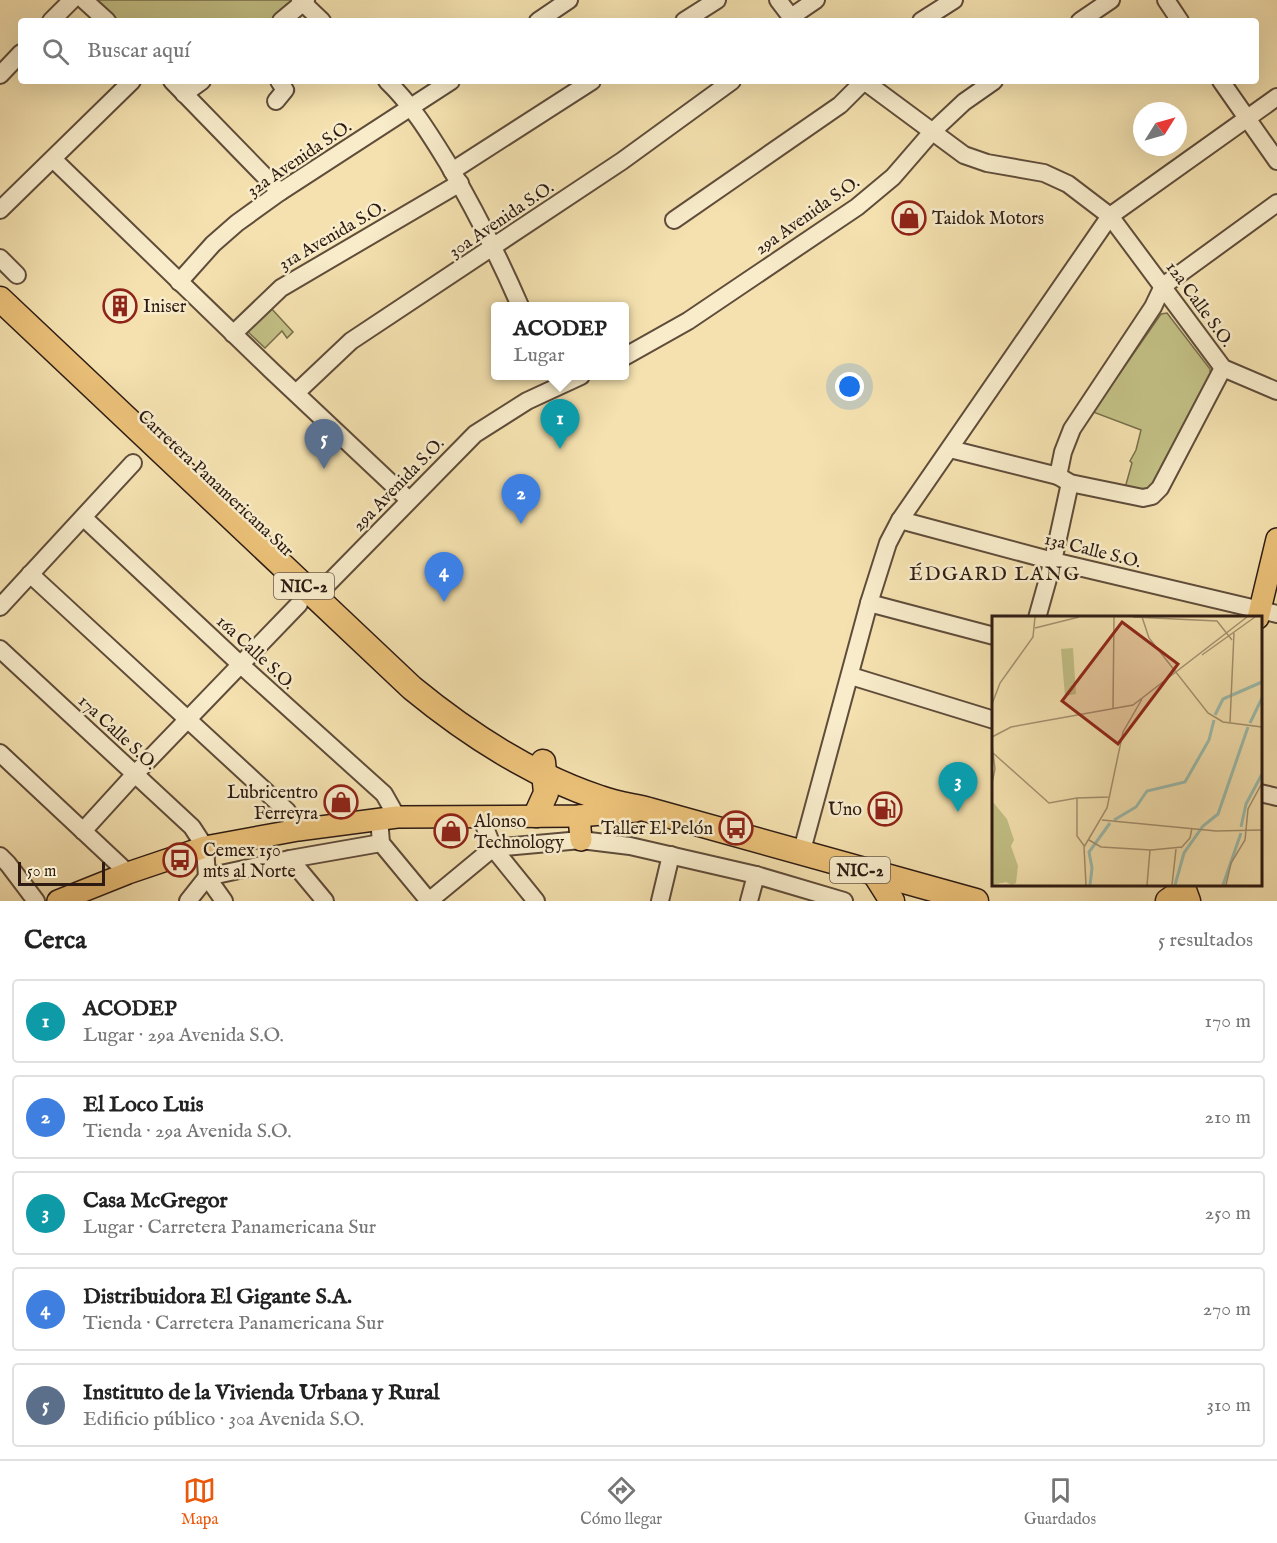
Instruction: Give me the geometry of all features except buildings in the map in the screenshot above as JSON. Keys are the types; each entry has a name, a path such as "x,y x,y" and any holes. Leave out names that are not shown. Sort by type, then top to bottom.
{"highway":[{"name":"Carretera Panamericana Sur","path":"9,278 204,471 313,596"},
{"name":"Carretera Panamericana Sur","path":"0,299 313,596 483,726 543,768 649,810 976,901"},
{"path":"536,815 546,792 543,768"},
{"path":"874,874 892,901"}],"main road":[{"path":"1265,614 1277,539"},
{"path":"58,901 128,873 205,848 298,830 388,817 579,816 649,810"},
{"path":"579,816 581,840"}],"street":[{"path":"54,18 72,0"},
{"path":"84,0 104,18"},
{"path":"542,18 569,0"},
{"path":"689,18 717,0"},
{"path":"778,0 791,18"},
{"path":"793,18 816,0"},
{"path":"926,18 954,0"},
{"path":"1084,18 1111,0"},
{"path":"1166,0 1178,18"},
{"path":"284,18 303,1 319,18"},
{"path":"0,75 18,56"},
{"path":"0,210 129,84"},
{"path":"175,84 280,192"},
{"path":"184,94 198,84"},
{"path":"276,101 285,90 281,84"},
{"path":"390,84 412,108 456,177 494,247 518,302"},
{"name":"32a Avenida S.O.","path":"179,282 213,244 237,223 280,192 447,84"},
{"name":"31a Avenida S.O.","path":"233,334 270,297 288,283 456,177 588,84"},
{"name":"30a Avenida S.O.","path":"296,393 351,341 622,161 728,84"},
{"name":"12a Calle S.O.","path":"674,220 840,105 861,84"},
{"name":"12a Calle S.O.","path":"868,84 964,155 987,163 1044,173 1068,184 1110,216 1223,368 1277,391"},
{"name":"29a Avenida S.O.","path":"629,354 688,321 857,207 893,177 932,132 964,102 990,84"},
{"path":"1223,84 1277,161"},
{"path":"801,854 869,603 888,543 900,520 1110,216 1277,97"},
{"path":"53,159 233,334 409,500"},
{"path":"1038,616 1053,561 1064,479 1063,452 1072,429 1153,307 1163,286 1277,203"},
{"path":"0,258 9,278"},
{"path":"950,448 1143,498 1152,496 1160,488 1223,368"},
{"name":"29a Avenida S.O.","path":"83,831 135,774 475,434 527,401 552,381"},
{"path":"0,607 133,464"},
{"name":"16a Calle S.O.","path":"84,518 242,666 384,794 388,817"},
{"name":"13a Calle S.O.","path":"900,520 1265,614"},
{"path":"30,574 287,811 298,830"},
{"path":"869,603 992,636"},
{"name":"17a Calle S.O.","path":"0,649 192,827 205,848"},
{"path":"850,676 992,720"},
{"path":"0,753 128,873"},
{"path":"1262,793 1277,797"},
{"path":"381,843 388,817"},
{"path":"481,817 493,848 536,901"},
{"path":"381,843 429,901 493,848 581,840 630,846 671,855 756,875 844,901"},
{"path":"188,901 207,877 381,843"},
{"path":"205,848 207,877 224,901"},
{"path":"660,901 671,855"},
{"path":"0,856 36,901"},
{"path":"290,859 325,901"},
{"path":"749,901 756,875"}],"shaded area":[{"path":"93,0 297,0 276,18 111,18"},
{"path":"270,307 293,332 287,338 282,331 265,348 247,331"},
{"path":"1167,313 1210,369 1211,386 1153,493 1125,488 1132,463 1130,461 1136,450 1141,430 1093,412 1161,314"}],"place":[{"name":"Taidok Motors","path":"909,218"},
{"name":"Iniser","path":"120,306"},
{"name":"ACODEP","path":"560,449"},
{"name":"Instituto de la Vivienda Urbana y Rural","path":"324,469"},
{"name":"El Loco Luis","path":"521,524"},
{"name":"Distribuidora El Gigante S.A.","path":"444,602"},
{"name":"Lubricentro Ferreyra","path":"341,802"},
{"name":"Uno","path":"885,809"},
{"name":"Casa McGregor","path":"958,812"},
{"name":"Taller El Pelón","path":"736,828"},
{"name":"Alonso Technology","path":"451,831"},
{"name":"Cemex 150 mts al Norte","path":"180,860"}],"district":[{"name":"ÉDGARD LANG","path":"995,573"}]}
